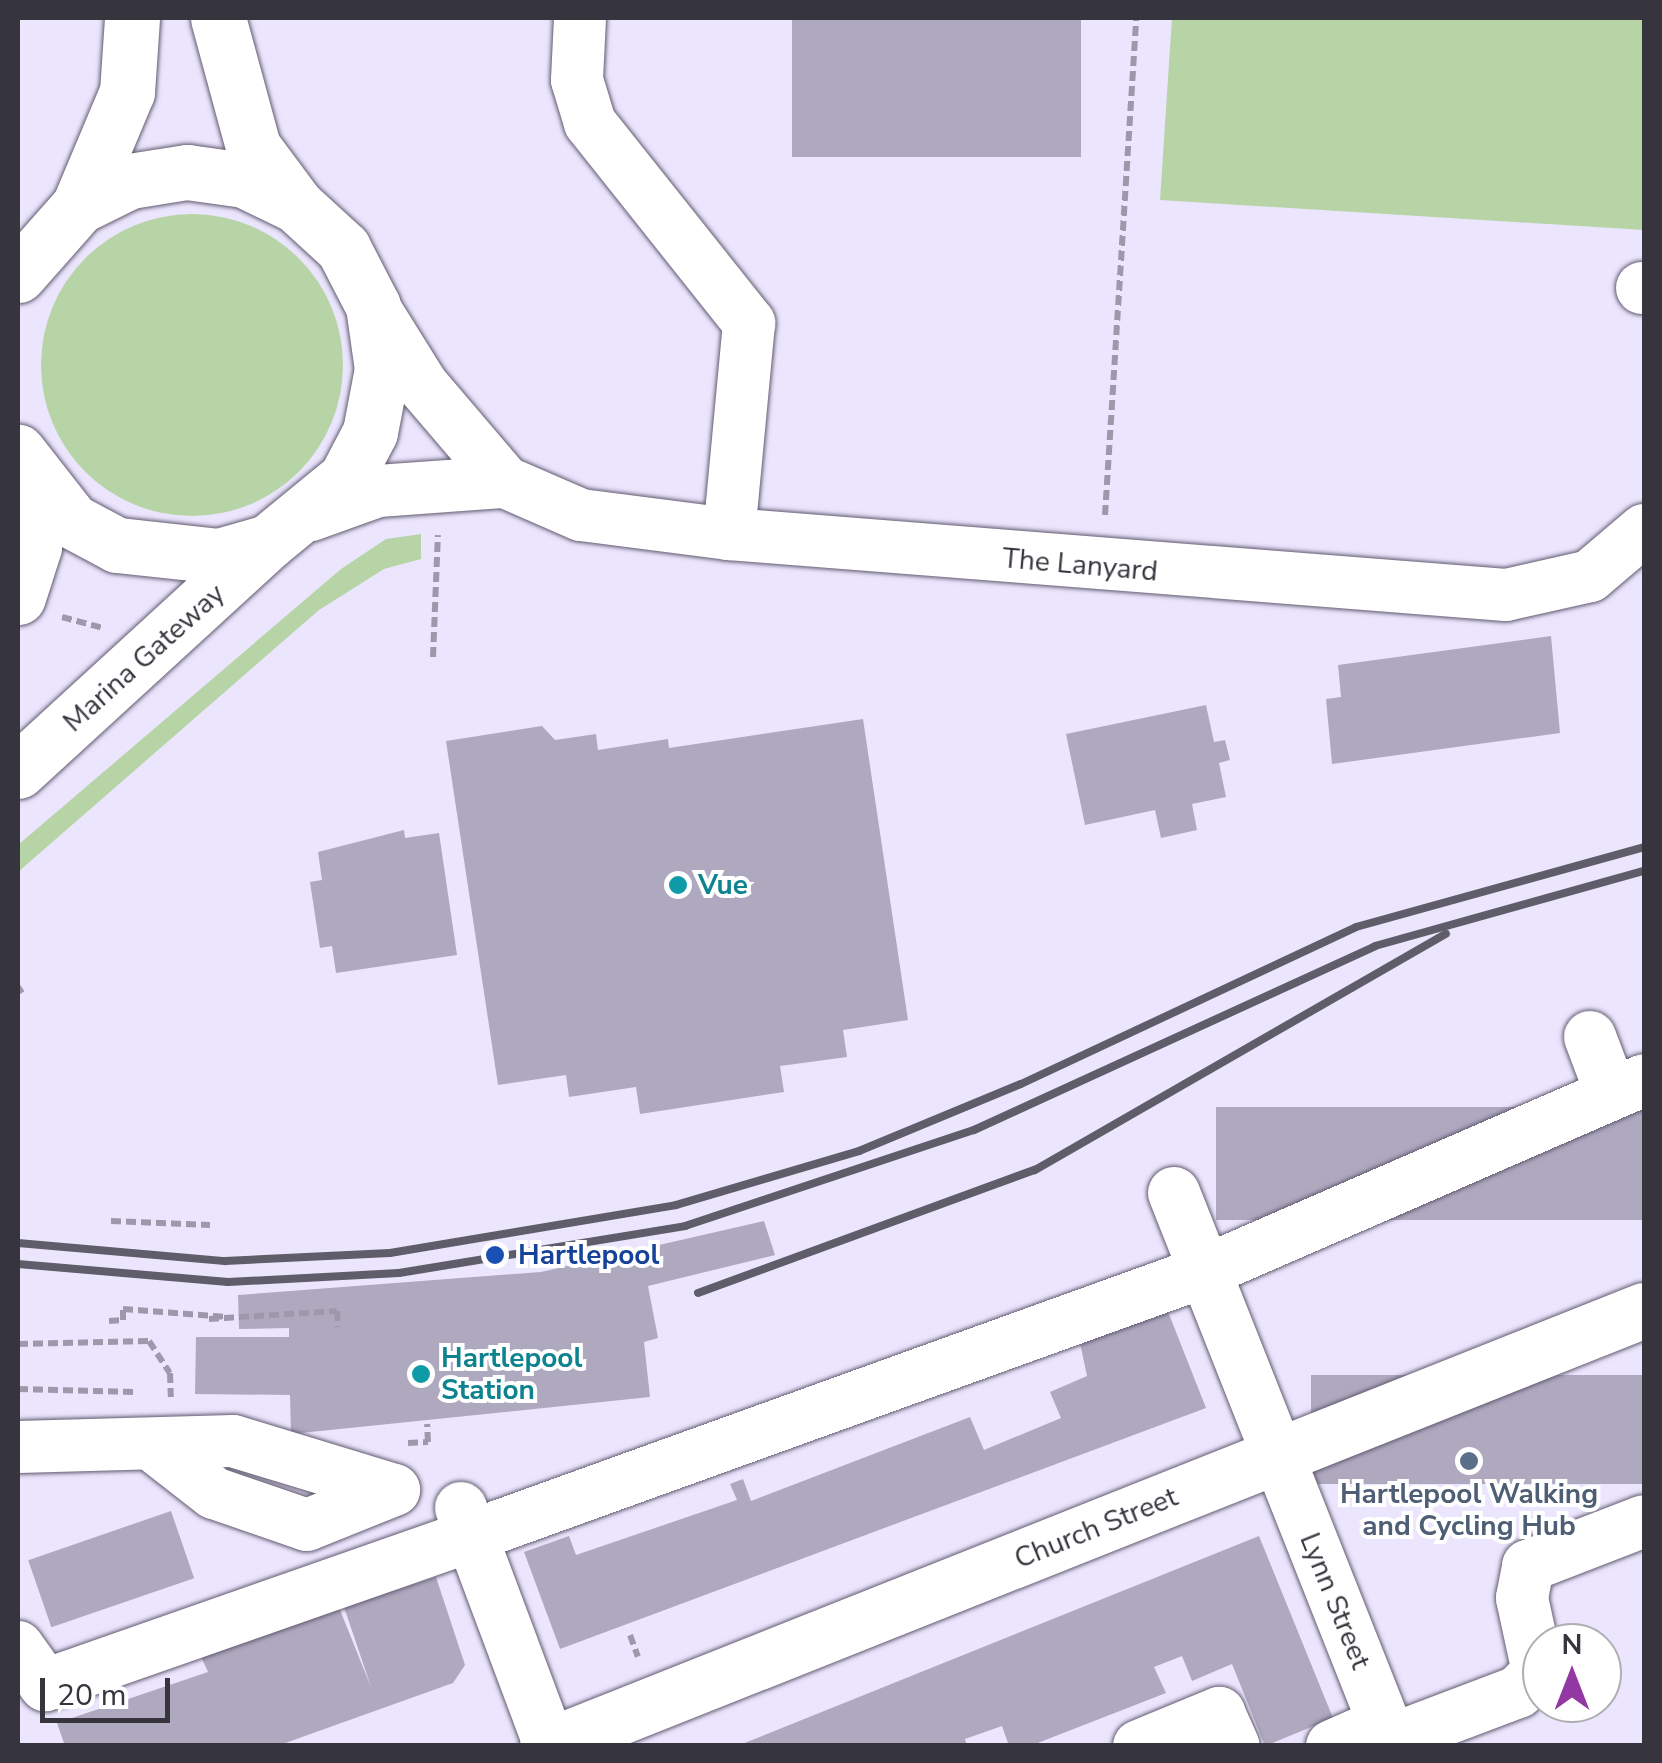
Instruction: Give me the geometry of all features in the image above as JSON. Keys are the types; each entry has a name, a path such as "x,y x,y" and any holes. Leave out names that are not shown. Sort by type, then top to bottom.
{"main road":[{"path":"79,206 127,92 132,18"},
{"path":"218,18 253,146 296,205"},
{"path":"23,258 79,206 130,181 187,172 244,180 296,205"},
{"name":"Marina Gateway","path":"18,771 290,528 370,432 382,369 373,306 343,248 296,205"},
{"path":"27,468 72,520 167,558 290,528"},
{"path":"27,468 34,548 33,606"},
{"name":"Church Street","path":"549,1745 1644,1310"}],"street":[{"path":"580,18 576,80 590,123 749,323 729,534"},
{"name":"The Lanyard","path":"373,306 423,386 505,482 581,515 729,534 1506,596 1590,576 1644,530"},
{"name":"The Lanyard","path":"290,528 378,492 505,482"},
{"path":"18,1647 44,1685 469,1521 1203,1272 1628,1086 1590,1037"},
{"name":"Lynn Street","path":"1174,1193 1389,1736"},
{"path":"18,1447 161,1421 214,1493 307,1526 394,1490"},
{"path":"469,1521 549,1745"},
{"path":"1332,1746 1389,1736 1518,1692 1538,1672 1522,1598 1528,1566 1644,1522"},
{"path":"1139,1746 1227,1729"}],"path":[{"path":"1104,522 1136,18"},
{"path":"433,656 442,536"},
{"path":"33,606 119,632"},
{"path":"122,1235 123,1221 111,1220 210,1225"},
{"path":"128,1321 109,1321 123,1320 123,1309 207,1309 234,1319"},
{"path":"209,1320 337,1312 338,1328"},
{"path":"18,1344 150,1341 170,1373 161,1421"}],"green space":[{"path":"1172,18 1644,18 1644,230 1160,200"},
{"path":"192,214 250,225 299,258 332,307 343,365 332,423 299,472 250,505 192,516 134,505 85,472 52,423 41,365 52,307 85,258 134,225"},
{"path":"421,534 421,559 384,569 319,610 18,872 18,845 341,569 386,539"}],"building":[{"path":"792,18 1081,18 1081,157 792,157"},
{"path":"1551,636 1560,733 1332,764 1326,699 1341,697 1338,665"},
{"path":"1206,705 1214,742 1225,740 1230,760 1219,763 1226,797 1192,804 1197,830 1161,838 1155,810 1085,825 1066,734"},
{"name":"Vue","path":"863,719 908,1020 843,1030 847,1057 780,1066 784,1092 640,1114 636,1087 569,1097 566,1075 498,1085 446,741 542,726 555,740 596,734 598,750 668,739 669,748"},
{"path":"404,830 405,838 439,833 457,955 336,973 332,946 320,948 310,882 322,880 318,852"},
{"path":"1216,1107 1644,1107 1644,1220 1216,1220"},
{"name":"Hartlepool Station","path":"764,1221 775,1255 648,1286 658,1338 644,1342 650,1397 291,1434 290,1395 195,1394 196,1337 289,1337 289,1328 239,1329 238,1295 541,1272"},
{"path":"1165,1304 1206,1408 560,1649 524,1552 569,1536 576,1555 737,1500 730,1484 743,1479 751,1501 970,1417 984,1450 1061,1418 1050,1392 1087,1376 1079,1338"},
{"path":"1311,1375 1644,1375 1644,1484 1311,1484"},
{"path":"171,1511 194,1578 51,1627 28,1560"},
{"path":"1259,1536 1333,1718 1265,1746 1232,1664 1192,1681 1182,1656 1154,1667 1166,1693 1030,1746 1009,1746 1002,1726 965,1739 967,1746 737,1746"},
{"path":"436,1577 465,1665 453,1683 277,1746 65,1746 57,1723 208,1672 195,1644 332,1590 371,1687 344,1607"}],"railway":[{"path":"18,1243 225,1261 390,1253 676,1205 859,1151 1021,1084 1356,927 1644,847"},
{"path":"18,1264 228,1282 399,1273 685,1226 974,1130 1375,946 1644,871"},
{"path":"698,1293 1035,1170 1446,934"}],"place":[{"name":"Vue","path":"678,885"},
{"name":"Hartlepool","path":"495,1255"},
{"name":"Hartlepool Station","path":"421,1374"},
{"name":"Hartlepool Walking and Cycling Hub","path":"1469,1461"}]}
